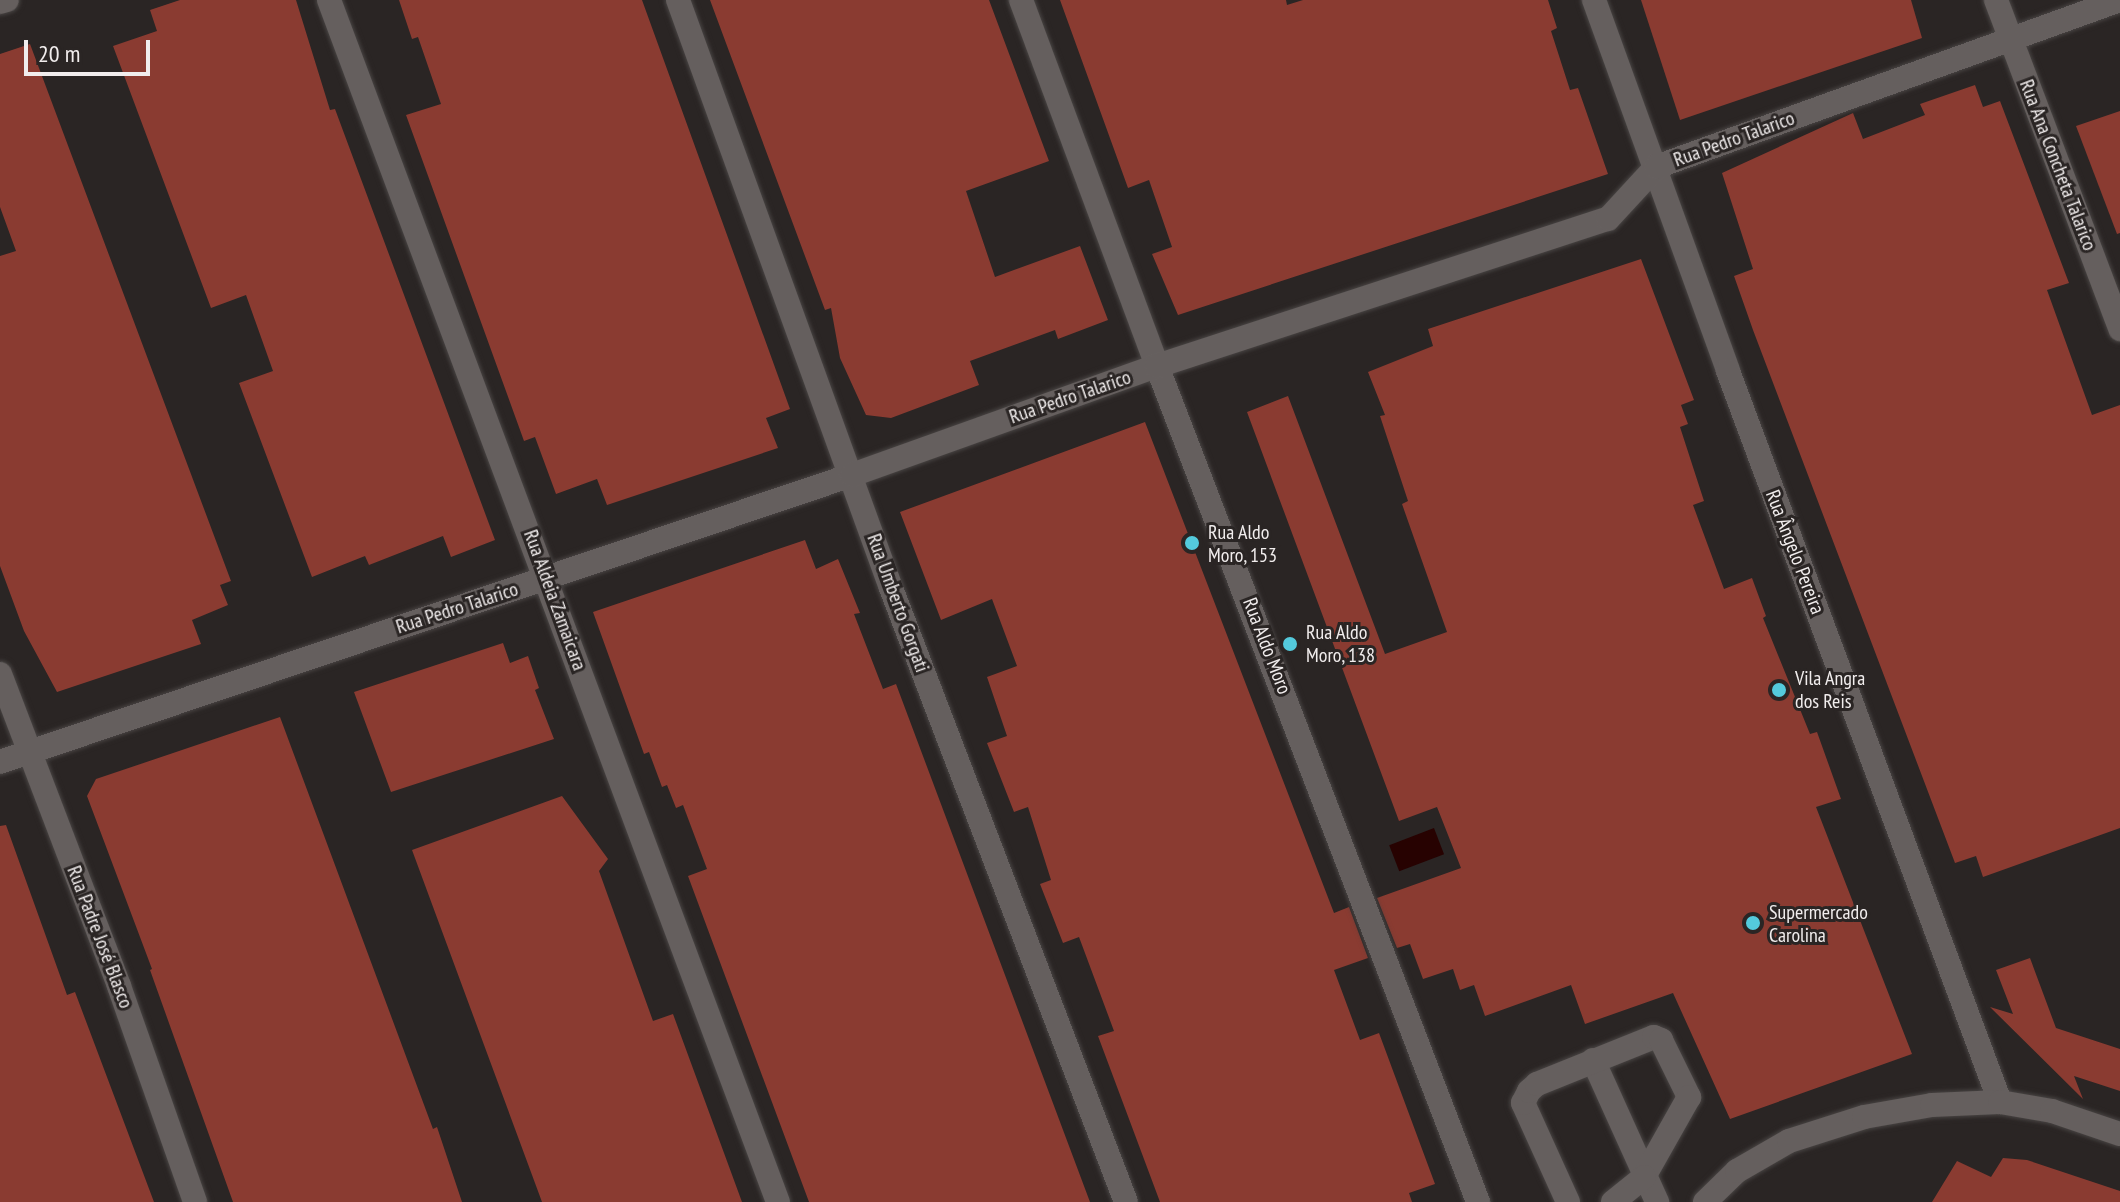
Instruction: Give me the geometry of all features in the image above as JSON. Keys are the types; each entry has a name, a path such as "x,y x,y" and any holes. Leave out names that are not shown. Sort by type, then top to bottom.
{"street":[{"path":"0,2 7,0"},
{"name":"Rua Aldeia Zamaicara","path":"329,0 778,1202"},
{"name":"Rua Umberto Gorgati","path":"678,0 891,588 1126,1202"},
{"name":"Rua Aldo Moro","path":"1021,0 1157,366 1478,1202"},
{"name":"Rua Ângelo Pereira","path":"1594,0 1733,385 2000,1102"},
{"name":"Rua Ana Concheta Talarico","path":"1996,0 2120,329"},
{"name":"Rua Pedro Talarico","path":"0,762 852,475 1157,366 1608,219 1656,167 2120,0"},
{"name":"Rua Padre José Blasco","path":"0,674 119,986 195,1202"},
{"path":"1568,1202 1523,1103 1537,1084 1654,1037 1661,1040 1689,1097 1644,1177 1613,1202"},
{"path":"1593,1060 1657,1202"},
{"path":"1705,1202 1737,1171 1789,1141 1864,1117 1932,1105 2000,1102 2052,1111 2120,1134"}],"shaded area":[{"path":"1434,828 1444,854 1399,871 1389,845"}],"building":[{"path":"180,0 296,0 330,110 335,109 495,540 451,557 443,536 369,565 365,556 312,577 239,383 273,371 246,295 211,308 113,46 157,31 150,10"},
{"path":"399,0 642,0 790,409 766,418 778,448 607,505 597,479 556,494 535,437 524,441 406,115 441,104 418,37 412,39"},
{"path":"710,0 989,0 1049,161 966,191 995,277 1080,246 1108,320 1058,339 1055,330 970,361 979,385 891,418 866,415 840,358 831,308 825,310"},
{"path":"1060,0 1286,0 1287,5 1303,0 1548,0 1557,28 1551,31 1570,90 1578,88 1608,174 1178,315 1152,254 1172,247 1149,180 1128,188"},
{"path":"1641,0 1911,0 1922,38 1680,120"},
{"path":"30,44 231,581 220,585 228,605 192,620 201,644 57,692 24,631 0,566 0,256 16,251 0,207 0,54"},
{"path":"1975,85 1983,107 2000,101 2069,283 2047,290 2092,415 2120,405 2120,828 1983,877 1976,856 1955,863 1753,330 1734,276 1753,269 1722,173 1853,113 1863,139 1925,115 1920,104"},
{"path":"2120,111 2120,233 2117,234 2076,126"},
{"path":"1641,259 1694,400 1681,405 1688,424 1680,427 1704,501 1693,505 1724,589 1752,578 1766,616 1763,618 1810,734 1817,732 1841,799 1816,807 1912,1054 1730,1119 1673,993 1585,1024 1571,985 1485,1016 1474,985 1460,990 1453,969 1423,979 1410,944 1397,948 1377,898 1461,868 1437,807 1399,821 1247,412 1288,396 1385,654 1447,632 1402,504 1408,501 1380,416 1385,415 1368,372 1433,346 1428,329"},
{"path":"1145,422 1334,913 1349,907 1368,958 1334,970 1360,1040 1379,1033 1435,1184 1409,1193 1412,1202 1160,1202 1098,1036 1114,1031 1079,937 1063,943 1040,884 1051,880 1028,807 1014,812 987,743 1007,736 987,677 1017,666 992,599 941,620 900,512"},
{"path":"805,540 816,569 838,559 860,613 854,614 883,689 896,684 1090,1202 809,1202 688,876 707,869 683,805 676,808 667,785 662,787 649,752 644,754 593,612"},
{"path":"503,643 510,663 528,656 539,688 535,690 554,739 391,792 354,692"},
{"path":"280,717 433,1129 437,1127 462,1202 233,1202 152,969 87,796 96,779"},
{"path":"562,796 608,859 599,871 653,1021 673,1014 742,1202 542,1202 412,850"},
{"path":"6,825 67,995 75,992 154,1202 0,1202 0,826"},
{"path":"2030,958 2056,1028 2120,1049 2120,1091 2074,1076 2083,1099 1990,1007 2013,1014 1996,970"},
{"path":"2003,1158 2027,1160 2120,1191 2120,1202 1932,1202 1957,1161 1991,1177"}],"place":[{"name":"Rua Aldo Moro, 153","path":"1192,543"},
{"name":"Rua Aldo Moro, 138","path":"1290,644"},
{"name":"Vila Angra dos Reis","path":"1779,690"},
{"name":"Supermercado Carolina","path":"1753,923"}]}
